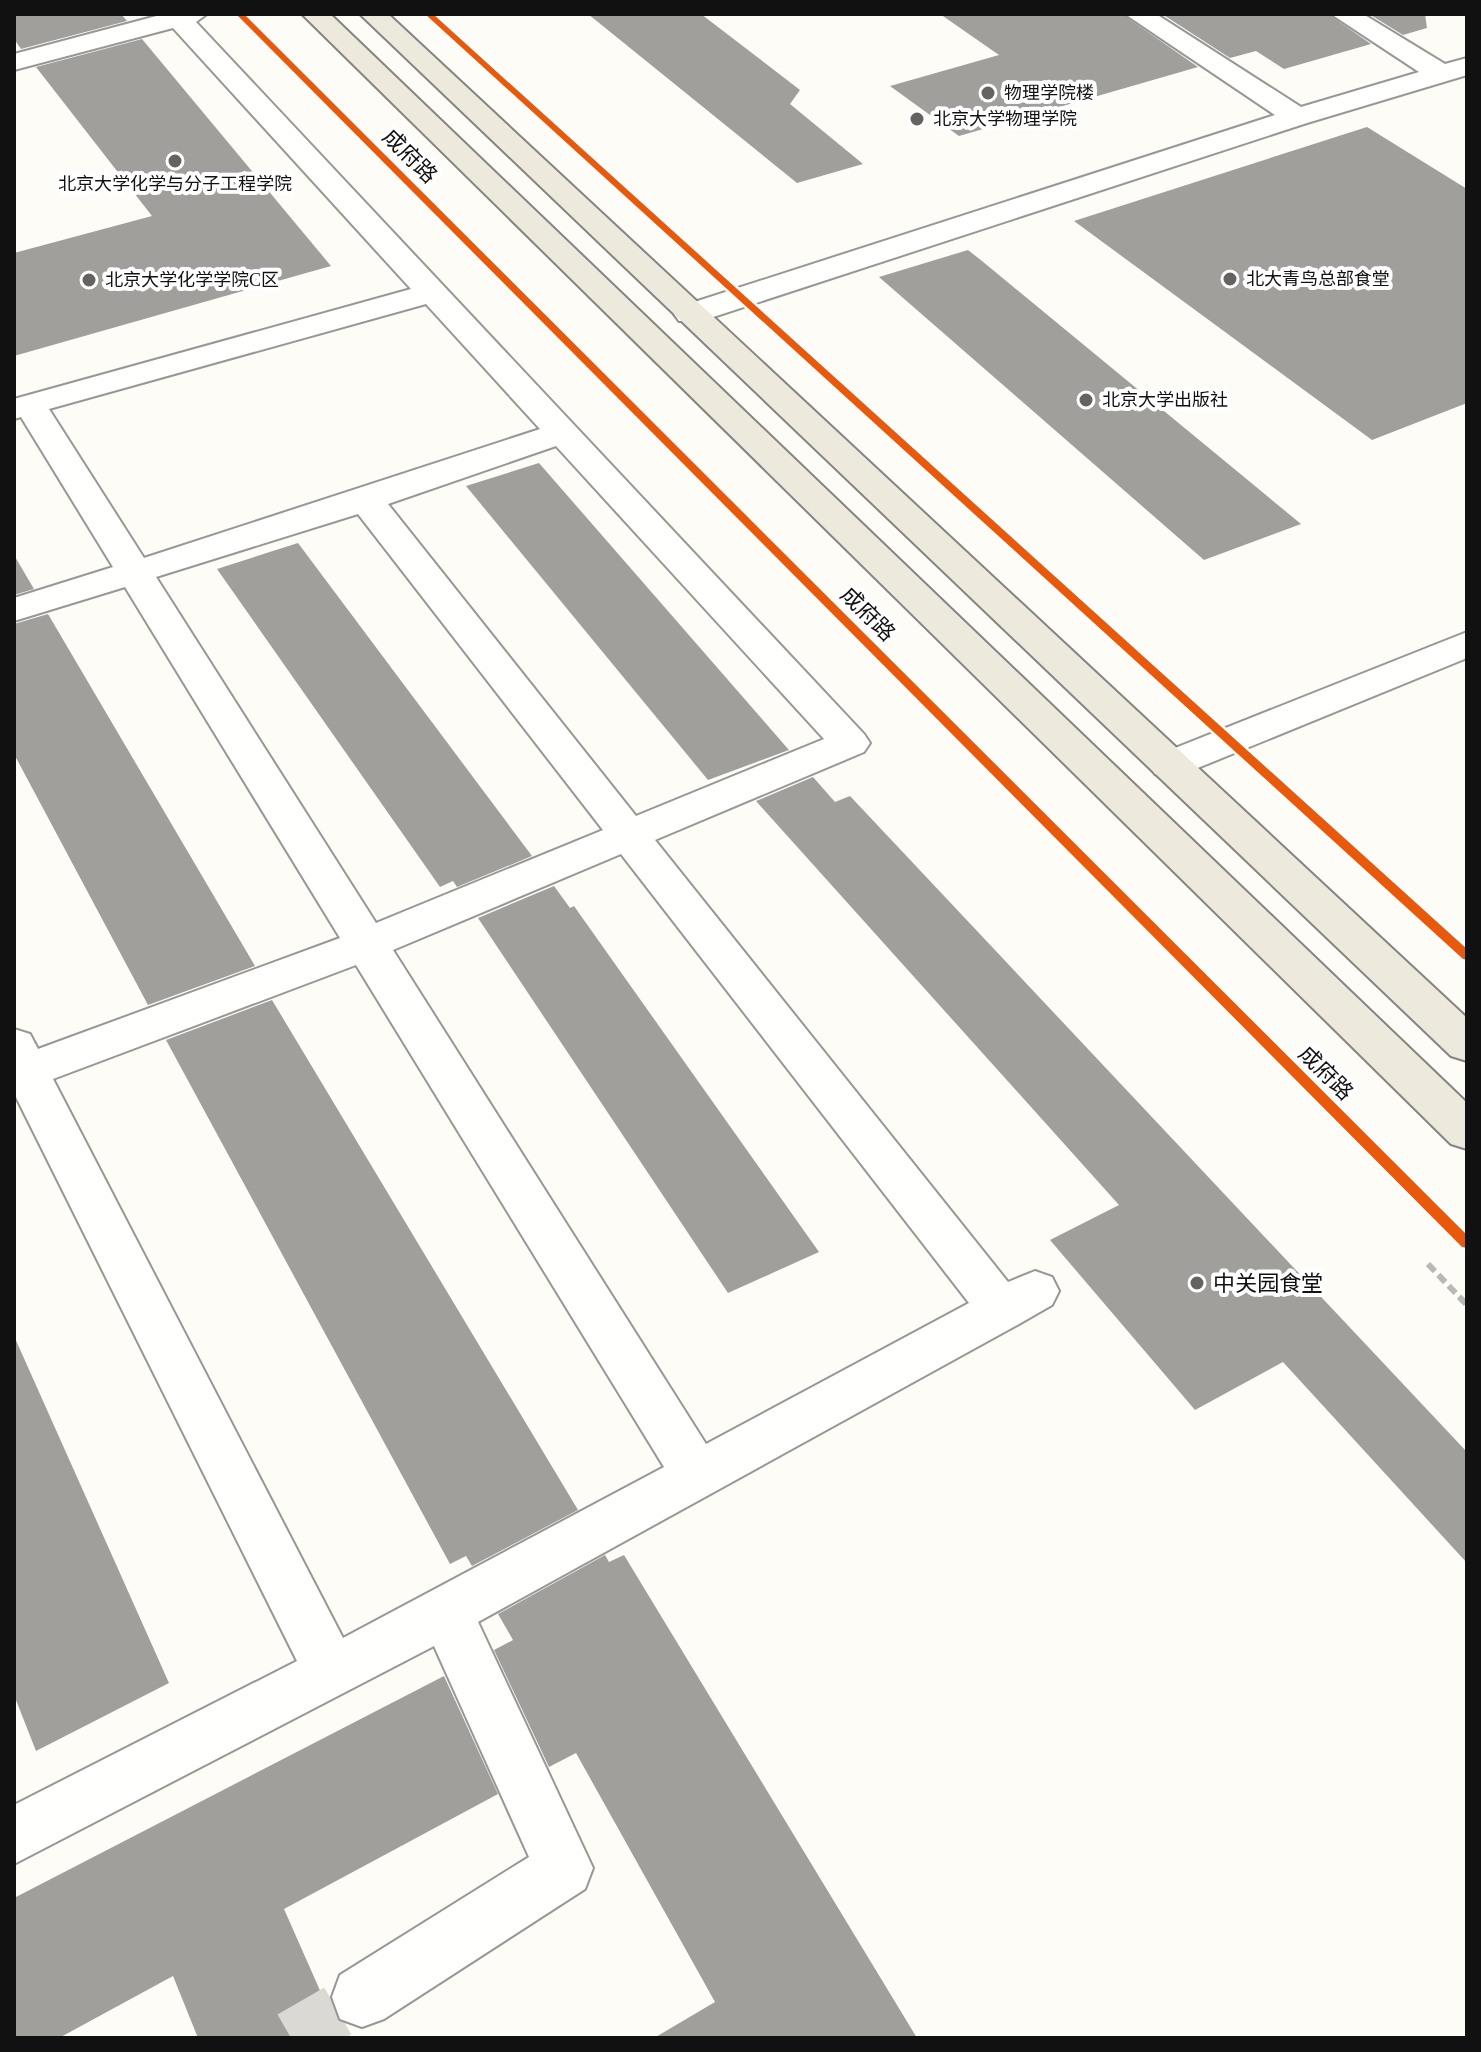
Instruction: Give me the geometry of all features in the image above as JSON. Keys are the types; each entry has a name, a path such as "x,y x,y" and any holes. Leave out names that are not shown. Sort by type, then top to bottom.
{"main road":[{"name":"成府路","path":"315,14 1467,1131"},
{"path":"373,14 1467,1044"}],"street":[{"path":"1138,14 1297,117"},
{"path":"1344,14 1454,70"},
{"path":"14,62 186,16 434,292 850,743 367,944 18,1064 331,1671"},
{"path":"690,314 1297,117 1454,70"},
{"path":"434,292 22,407 135,573 697,1475"},
{"path":"14,610 366,500 565,432"},
{"path":"14,1836 446,1612 1018,1301 630,836 366,500"},
{"path":"1169,765 1467,644"},
{"path":"362,1997 564,1868 446,1612"}],"path":[{"path":"1428,1264 1467,1305"}],"building":[{"path":"14,14 121,14 127,21 21,49 14,39"},
{"path":"588,14 701,14 800,90 790,104 863,164 797,183"},
{"path":"940,14 1122,14 1198,67 959,136 890,86 999,55"},
{"path":"1162,14 1328,14 1371,44 1284,69 1256,51 1230,58"},
{"path":"1369,14 1425,14 1427,28 1403,35"},
{"path":"142,39 331,266 14,356 14,253 152,216 36,67"},
{"name":"北大青鸟总部食堂","path":"1367,127 1467,189 1467,403 1372,440 1074,221"},
{"name":"北京大学出版社","path":"968,250 1301,524 1204,560 879,277"},
{"path":"539,463 789,750 708,780 466,486"},
{"path":"298,543 532,856 457,887 453,881 440,887 217,569"},
{"path":"14,555 34,589 14,595"},
{"path":"48,614 255,966 148,1005 14,754 14,624"},
{"path":"813,777 835,802 850,796 1467,1452 1467,1563 1283,1362 1195,1410 1050,1240 1119,1205 756,801"},
{"path":"554,886 570,908 574,906 819,1252 728,1293 478,918"},
{"path":"272,1000 578,1510 472,1566 466,1556 450,1564 166,1040"},
{"path":"14,1336 169,1683 36,1751 14,1695"},
{"path":"605,1555 609,1562 624,1555 917,2038 654,2038 715,2002 576,1753 549,1767 494,1650 513,1640 498,1614"},
{"path":"444,1676 498,1794 284,1909 341,2038 198,2038 173,1976 59,2038 14,2038 14,1898"}],"tunnel":[{"path":"291,2038 362,1997"}],"cycle path":[{"path":"240,14 1467,1243"},
{"path":"429,14 1467,956"}],"place":[{"name":"物理学院楼","path":"988,93"},
{"name":"北京大学物理学院","path":"917,119"},
{"name":"北京大学化学与分子工程学院","path":"175,161"},
{"name":"北大青鸟总部食堂","path":"1230,279"},
{"name":"北京大学化学学院C区","path":"89,280"},
{"name":"北京大学出版社","path":"1086,400"},
{"name":"中关园食堂","path":"1197,1283"}]}
